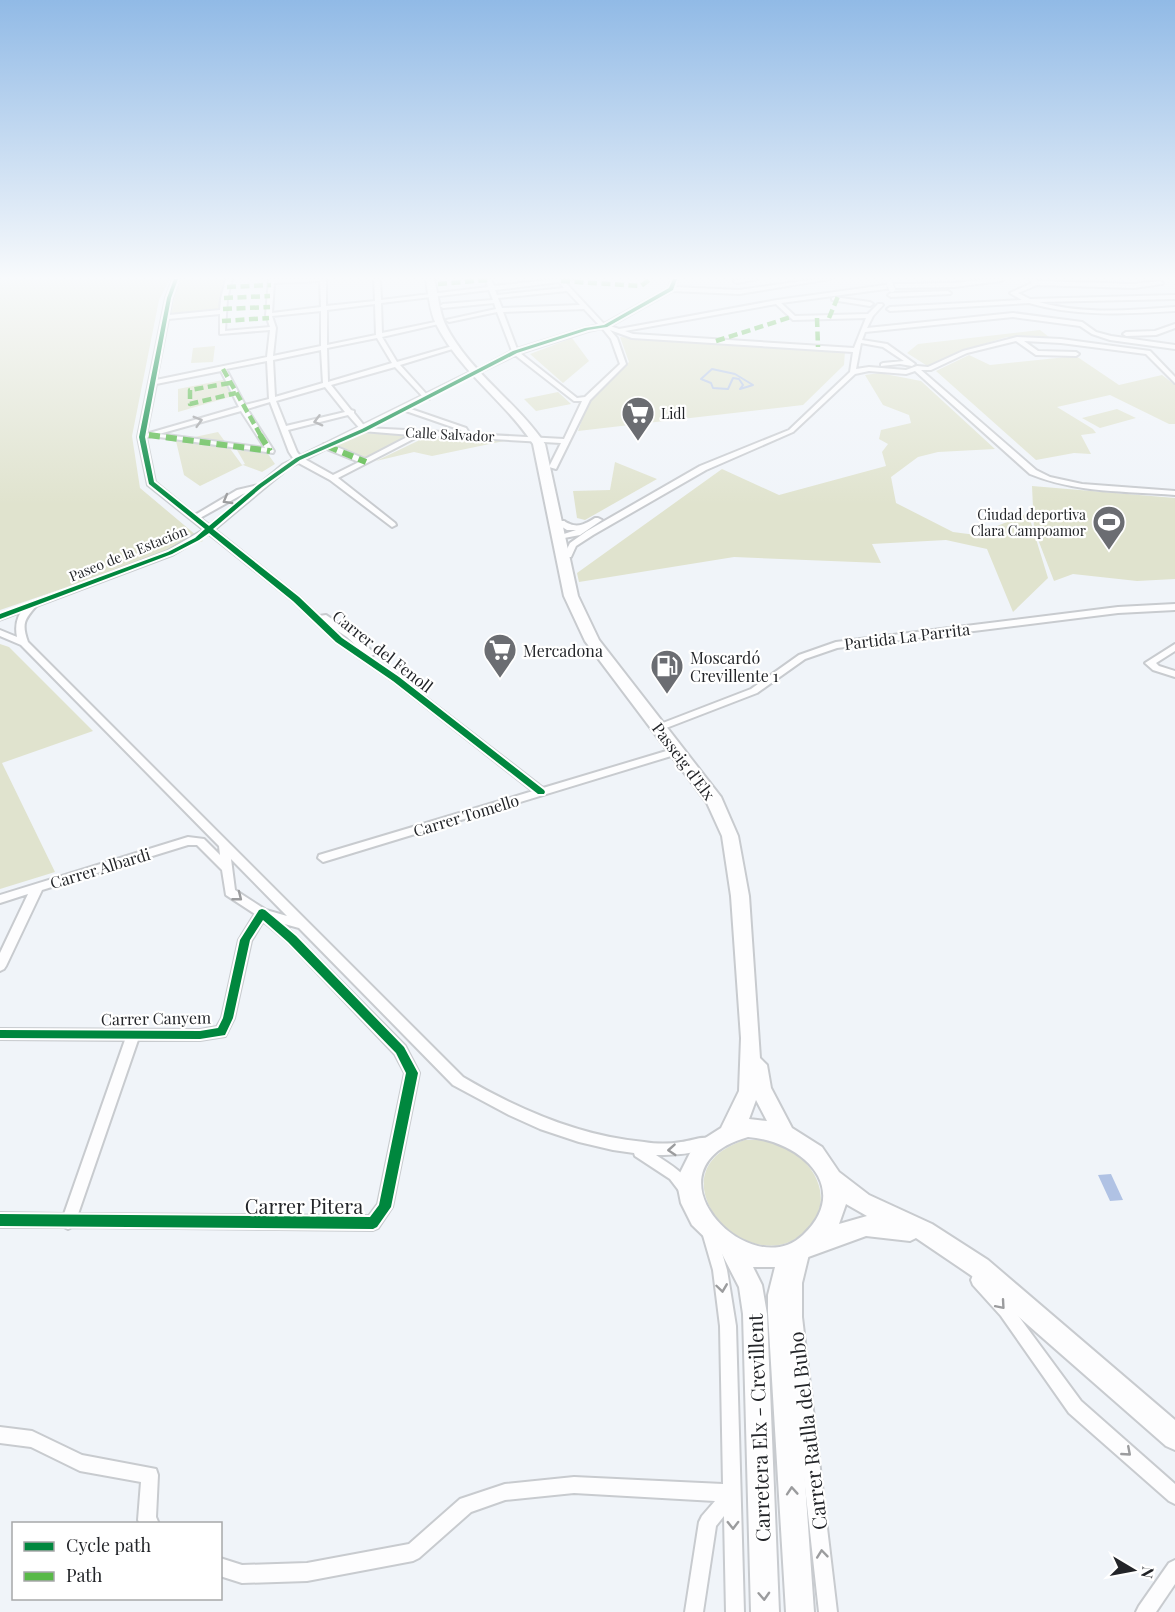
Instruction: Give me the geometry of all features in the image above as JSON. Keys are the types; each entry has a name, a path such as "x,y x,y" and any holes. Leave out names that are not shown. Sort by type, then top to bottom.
{"highway":[{"path":"464,354 481,369"},
{"path":"470,354 481,369"},
{"name":"Passeig d'Elx","path":"481,369 527,426 542,438 553,467 570,596 592,641 715,801 730,837 740,896 751,1038"},
{"name":"Passeig d'Elx","path":"542,438 547,473 568,555 578,612"},
{"path":"751,1038 761,1089 784,1133"},
{"path":"751,1038 749,1091 742,1111 721,1137 699,1156 691,1174 690,1193 696,1213 709,1231 731,1249 760,1258 802,1249 866,1226 908,1229 947,1247"},
{"path":"721,1137 757,1128 784,1133 804,1144 820,1160 831,1179 834,1196 833,1214 826,1229 802,1249"},
{"path":"831,1179 861,1202 909,1223 947,1247 1006,1290 1175,1437"},
{"name":"Carretera Elx - Crevillent","path":"731,1249 750,1285 754,1314 765,1612"},
{"name":"Carretera Elx - Crevillent","path":"800,1612 780,1295 802,1249"}],"street":[{"path":"145,436 158,354"},
{"path":"271,354 272,398 298,459 333,478 392,525"},
{"path":"152,383 292,354"},
{"path":"323,354 325,382 352,412 364,430"},
{"path":"390,354 395,363 427,398"},
{"path":"145,436 325,382 428,354"},
{"path":"481,369 511,354"},
{"path":"518,354 576,399 587,399"},
{"path":"553,467 587,399 623,364 620,354"},
{"path":"853,368 856,354"},
{"path":"898,354 931,380 1033,472 1044,478 1064,483 1175,493"},
{"path":"896,369 900,362 930,369 960,354"},
{"path":"1150,354 1175,381"},
{"path":"481,369 499,361"},
{"path":"568,555 573,544 587,530 696,465 785,429 853,368 866,366 896,369 931,380"},
{"path":"853,368 915,367"},
{"path":"145,436 270,451 243,408 223,369"},
{"name":"Paseo de la Estación","path":"4,616 170,553 209,530 260,486 298,459 364,430 481,369"},
{"path":"405,409 464,429 467,435"},
{"path":"284,429 352,412"},
{"path":"542,438 564,432 572,426"},
{"name":"Calle Salvador","path":"364,430 564,441"},
{"path":"333,478 421,433"},
{"name":"Carrer del Fenoll","path":"145,436 151,483 296,599 339,640 396,679 541,792"},
{"path":"327,446 366,462"},
{"path":"195,518 240,492 260,486"},
{"path":"562,523 570,528 587,530"},
{"path":"563,537 587,530"},
{"path":"24,643 18,627 20,620 33,605"},
{"name":"Partida La Parrita","path":"658,728 754,692 802,657 836,645 1118,610 1175,607"},
{"path":"4,616 20,620"},
{"path":"0,633 24,643 458,1081 515,1113 576,1134 631,1148 672,1151 721,1137"},
{"path":"1175,647 1150,663 1156,668 1175,674"},
{"name":"Carrer Tomello","path":"323,858 677,751"},
{"name":"Carrer Albardi","path":"0,899 188,841 201,842 226,868"},
{"path":"224,843 230,892 262,912 305,925"},
{"path":"0,966 37,888"},
{"name":"Carrer Canyem","path":"0,1034 200,1035 221,1032 228,1018 245,940 262,912"},
{"name":"Carrer Pitera","path":"0,1220 373,1223 385,1207 412,1073 400,1050 292,939 262,912"},
{"path":"68,1221 133,1035"},
{"path":"631,1148 661,1165 690,1193"},
{"path":"709,1231 720,1270 728,1326 735,1612"},
{"path":"947,1247 1006,1311 1075,1407 1175,1495"},
{"name":"Carrer Ratlla del Bubo","path":"802,1249 794,1282 794,1317 828,1612"},
{"path":"0,1435 32,1439 80,1462 150,1475 147,1520 150,1522"},
{"path":"222,1568 242,1574 307,1572 412,1551 466,1505 505,1492 574,1485 732,1493"},
{"path":"694,1612 708,1522 732,1493"},
{"path":"1145,1612 1175,1569"}],"green space":[{"path":"0,354 148,354 132,436 140,488 203,541 0,610"},
{"path":"192,354 214,354 213,362 191,363"},
{"path":"530,354 584,354 589,361 563,383"},
{"path":"626,354 845,354 844,365 803,405 578,431 589,400 629,362"},
{"path":"909,354 954,354 929,367"},
{"path":"969,355 990,365 1076,356 1119,385 1162,375 1175,385 1175,424 1169,424 1110,395 1057,407 1096,433 1081,435 1091,454 1074,453 1036,460 936,371"},
{"path":"880,373 921,381 995,449 938,452 918,457 891,477 896,503 953,532 976,535 1028,513 1048,578 1013,612 987,549 946,540 872,544 881,563 734,557 579,582 577,573 722,469 779,495 886,466 882,452 888,444 879,439 881,430 911,423 909,415 883,405 865,375"},
{"path":"223,380 233,396 178,412 178,389"},
{"path":"558,392 571,404 536,411 524,399"},
{"path":"1117,409 1136,418 1100,428 1082,418"},
{"path":"218,432 242,465 245,464 237,450 268,454 275,464 262,472 243,465 200,486 184,475 176,441"},
{"path":"364,433 405,435 406,438 363,459 332,447"},
{"path":"426,437 504,441 432,456 414,452 376,461"},
{"path":"615,462 657,479 585,520 577,518 573,491 610,490"},
{"name":"Ciudad deportiva Clara Campoamor","path":"1032,486 1175,498 1175,579 1137,581 1073,574 1054,581 1034,529"},
{"path":"0,644 9,647 93,731 2,763 55,872 0,889"},
{"path":"745,1140 769,1141 788,1148 807,1165 814,1175 821,1198 819,1210 813,1222 791,1241 765,1245 741,1238 720,1222 707,1200 704,1177 716,1156"}],"water":[{"path":"1111,1174 1123,1200 1110,1201 1098,1175"}],"waterway":[{"path":"712,369 735,374 753,385 740,389 743,385 739,379 733,378 728,389 713,388 711,383 701,379 712,369"}],"marked path":[{"path":"223,369 243,408 270,451"},
{"path":"230,383 190,390 190,404 236,393"},
{"path":"149,435 270,451"},
{"path":"327,446 366,462"}],"cycle path":[{"path":"158,354 142,437 151,483 296,599 339,640 396,679 541,792"},
{"path":"0,617 170,553 197,539 260,486 298,459 364,430 511,354"},
{"path":"0,1034 200,1035 221,1032 228,1018 245,940 262,913 292,939 400,1050 412,1073 385,1207 373,1223 0,1220"}],"place":[{"name":"Lidl","path":"638,442"},
{"name":"Ciudad deportiva Clara Campoamor","path":"1109,551"},
{"name":"Mercadona","path":"500,679"},
{"name":"Moscardó Crevillente 1","path":"667,695"}]}
